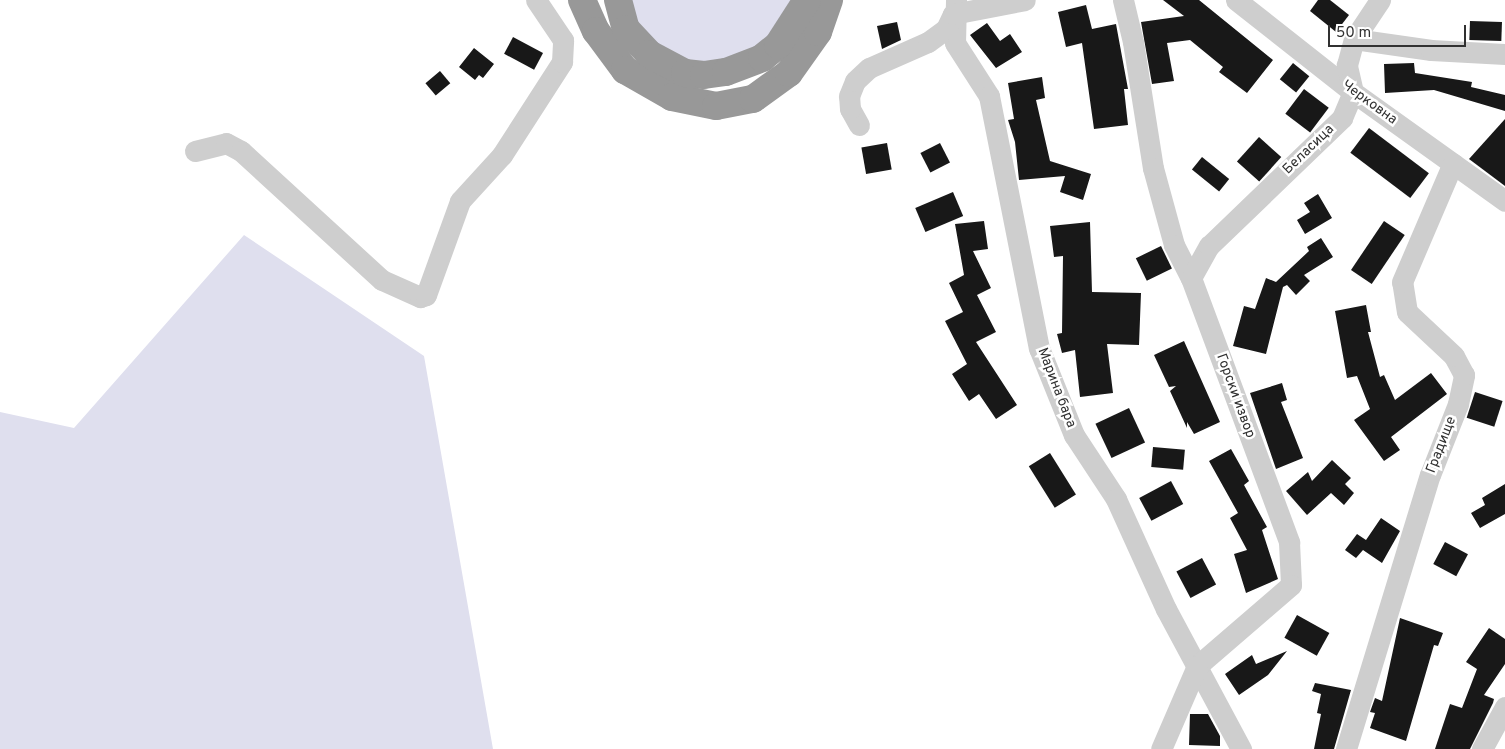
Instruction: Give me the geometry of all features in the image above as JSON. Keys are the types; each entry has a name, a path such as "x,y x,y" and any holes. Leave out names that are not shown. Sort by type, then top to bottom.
{"highway":[{"path":"582,0 596,32 625,70 672,97 716,106 753,99 789,73 818,32 829,0"},
{"path":"618,0 626,29 649,54 686,73 704,75 726,72 762,58 778,45 807,0"}],"street":[{"path":"195,151 226,143 241,151 382,280 420,297 426,295 460,201 502,155 562,62 563,40 536,0"},
{"path":"859,125 850,109 849,96 856,81 885,58 928,42 946,29 955,7 1025,0"},
{"name":"Горски извор","path":"1122,0 1133,42 1153,168 1174,245 1191,278 1289,542 1291,585 1197,666 1161,749"},
{"name":"Черковна","path":"1236,0 1353,92 1505,201"},
{"path":"1353,92 1348,65 1354,39 1380,0"},
{"name":"Марина бара","path":"955,7 955,42 989,96 1039,348 1074,434 1116,499 1166,610 1241,749"},
{"path":"1354,39 1431,50 1505,54"},
{"name":"Беласица","path":"1191,278 1209,246 1342,118 1353,92"},
{"name":"Градище","path":"1346,749 1430,475 1458,404 1464,375 1454,356 1407,312 1402,282 1453,163"},
{"path":"1482,749 1505,707"}],"shaded area":[{"path":"627,0 792,0 766,43 734,62 685,65 654,46 628,10"},
{"path":"244,235 424,356 493,749 0,749 0,412 74,428"}],"building":[{"path":"1163,0 1199,0 1273,60 1247,93 1219,72 1223,67 1190,40 1167,43 1174,81 1152,84 1141,22 1184,16"},
{"path":"1318,0 1330,0 1349,15 1336,32 1310,11"},
{"path":"1086,5 1092,29 1116,24 1128,89 1124,89 1128,125 1094,129 1082,43 1066,47 1058,12"},
{"path":"1470,21 1502,22 1501,41 1469,40"},
{"path":"897,22 901,40 882,49 877,26"},
{"path":"987,23 1000,41 1010,34 1022,52 996,68 970,35"},
{"path":"513,37 543,53 534,70 504,54"},
{"path":"474,48 494,64 483,78 479,75 475,80 459,67"},
{"path":"1293,63 1309,76 1296,93 1280,79"},
{"path":"1414,63 1415,73 1472,82 1471,87 1505,95 1505,111 1434,90 1385,93 1384,64"},
{"path":"440,71 450,83 436,95 425,83"},
{"path":"1042,77 1045,98 1036,100 1050,161 1091,174 1083,200 1060,192 1065,176 1019,180 1015,142 1008,120 1014,119 1008,83"},
{"path":"1304,89 1329,108 1310,132 1285,114"},
{"path":"1505,119 1505,186 1469,159"},
{"path":"1369,128 1429,173 1410,198 1350,153"},
{"path":"1259,137 1281,157 1259,182 1237,162"},
{"path":"887,143 892,170 866,174 861,148"},
{"path":"940,143 950,163 930,173 920,153"},
{"path":"1202,157 1229,179 1219,191 1192,169"},
{"path":"953,192 963,216 925,232 915,208"},
{"path":"1318,194 1332,218 1305,234 1297,220 1310,212 1304,203"},
{"path":"984,221 988,249 973,251 991,288 977,295 996,332 976,342 1017,405 996,419 979,394 969,401 952,374 967,364 945,321 963,312 949,283 964,275 955,224"},
{"path":"1384,221 1405,235 1372,284 1351,270"},
{"path":"1090,222 1092,292 1141,293 1139,345 1107,344 1113,393 1080,397 1075,350 1062,353 1057,334 1062,333 1063,256 1054,257 1050,226"},
{"path":"1321,238 1333,257 1304,275 1310,281 1296,295 1287,285 1283,287 1266,354 1233,346 1244,306 1255,309 1266,278 1276,282 1309,251 1307,247"},
{"path":"1161,246 1172,268 1147,281 1136,258"},
{"path":"1366,305 1371,332 1368,332 1380,377 1384,375 1395,400 1431,373 1447,394 1391,437 1400,450 1384,461 1354,420 1370,409 1357,376 1347,378 1335,311"},
{"path":"1184,341 1220,422 1194,434 1187,422 1187,428 1170,391 1176,386 1169,387 1154,355"},
{"path":"1282,383 1287,400 1281,402 1303,458 1276,469 1250,393"},
{"path":"1475,392 1503,401 1494,427 1467,418"},
{"path":"1129,408 1145,442 1112,458 1095,424"},
{"path":"1153,447 1185,450 1183,470 1151,467"},
{"path":"1231,449 1249,481 1244,485 1267,527 1262,530 1278,579 1246,593 1234,554 1247,550 1230,518 1238,513 1209,461"},
{"path":"1050,453 1076,495 1055,508 1029,466"},
{"path":"1332,460 1351,478 1345,484 1354,493 1344,505 1331,493 1307,515 1286,491 1308,472 1312,481"},
{"path":"1171,481 1183,504 1151,521 1139,498"},
{"path":"1505,484 1505,514 1480,528 1471,513 1485,505 1482,498"},
{"path":"1381,518 1400,531 1382,563 1363,550 1356,558 1345,550 1357,534 1366,540"},
{"path":"1445,542 1468,554 1456,576 1433,564"},
{"path":"1202,558 1216,584 1190,598 1176,572"},
{"path":"1297,615 1329,633 1317,656 1284,638"},
{"path":"1400,618 1443,633 1438,646 1434,645 1406,741 1370,728 1375,713 1370,712 1375,698 1382,701"},
{"path":"1489,628 1505,639 1505,664 1484,695 1494,699 1493,703 1470,749 1435,749 1450,704 1462,708 1477,669 1466,662"},
{"path":"1287,651 1268,675 1239,695 1225,674 1252,655 1256,664"},
{"path":"1315,683 1351,690 1334,749 1314,749 1321,714 1317,713 1321,694 1312,691"},
{"path":"1190,714 1208,714 1220,736 1220,746 1189,745"}]}
